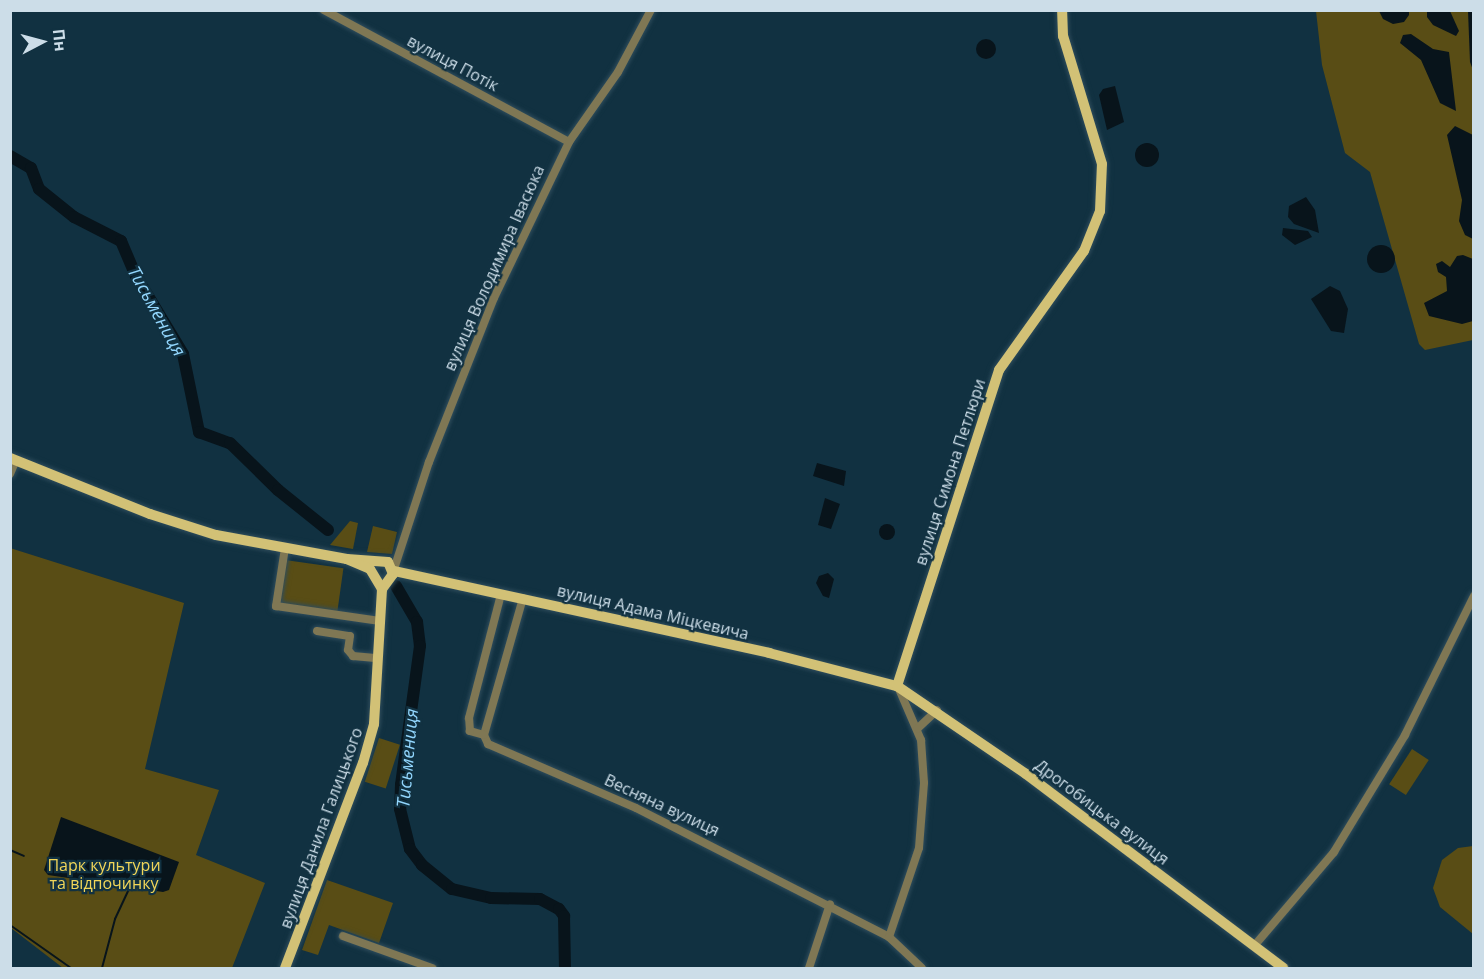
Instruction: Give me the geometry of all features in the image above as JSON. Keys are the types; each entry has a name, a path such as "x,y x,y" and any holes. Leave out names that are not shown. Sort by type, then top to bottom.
{"main road":[{"name":"вулиця Симона Петлюри","path":"897,686 999,370 1084,251 1100,211 1102,164 1063,36 1062,10"},
{"name":"вулиця Адама Міцкевича","path":"13,459 189,527 523,598 897,686"},
{"path":"347,559 376,576 382,589"},
{"path":"376,576 391,570"},
{"path":"382,589 391,570"},
{"name":"вулиця Данила Галицького","path":"285,969 372,734 382,589"},
{"name":"Дрогобицька вулиця","path":"897,686 937,710 1283,969"}],"street":[{"name":"вулиця Потік","path":"324,10 569,142"},
{"name":"вулиця Володимира Івасюка","path":"391,570 399,554 466,361 569,142 618,72 651,10"},
{"path":"10,474 13,459"},
{"path":"285,548 276,606 380,621"},
{"name":"Весняна вулиця","path":"501,594 469,718 470,731 483,735 488,744 636,808 830,904 889,937 922,969"},
{"path":"1254,946 1334,852 1405,735 1473,596"},
{"path":"483,735 523,598"},
{"path":"317,631 350,636 348,650 353,656 378,658"},
{"path":"889,937 919,848 924,755 918,728 897,686"},
{"path":"918,728 937,710"},
{"path":"809,969 830,904"},
{"path":"343,936 432,969"}],"green space":[{"path":"1316,11 1473,11 1473,340 1425,350 1419,344 1370,172 1345,153 1322,65"},
{"path":"350,521 358,523 353,549 330,545"},
{"path":"373,526 397,532 392,554 367,552"},
{"name":"Парк культури та відпочинку","path":"10,548 184,603 145,769 219,790 196,855 265,883 232,968 63,968 11,928"},
{"path":"285,560 343,568 337,613 279,605"},
{"path":"379,738 400,745 386,789 365,782"},
{"path":"1412,749 1429,760 1406,795 1389,784"},
{"path":"1474,846 1473,934 1440,907 1433,888 1442,860 1458,848"},
{"path":"327,880 393,903 379,943 329,925 318,955 302,950"}],"shaded area":[{"path":"1379,11 1409,11 1409,15 1404,22 1393,24 1383,19"},
{"path":"1427,11 1450,11 1459,31 1456,36 1433,25 1427,17"},
{"path":"1468,11 1473,11 1473,70 1470,62"},
{"path":"1411,34 1433,49 1449,52 1456,111 1440,103 1421,60 1400,43 1403,35"},
{"path":"986,39 993,42 996,49 993,56 986,59 979,56 976,49 979,42"},
{"path":"1115,86 1124,122 1107,130 1099,95 1103,89"},
{"path":"1455,126 1473,135 1473,239 1465,235 1459,221 1462,200 1447,135"},
{"path":"1147,143 1156,146 1159,155 1156,164 1147,167 1138,164 1135,155 1138,146"},
{"path":"1306,197 1315,210 1319,233 1294,224 1288,217 1289,206"},
{"path":"1283,228 1308,231 1312,237 1295,245 1282,235"},
{"path":"1381,245 1391,249 1395,259 1391,269 1381,273 1371,269 1367,259 1371,249"},
{"path":"1463,255 1473,259 1473,321 1462,324 1429,316 1424,303 1447,291 1446,277 1438,272 1436,264 1442,261 1450,267 1457,256"},
{"path":"1330,286 1340,291 1348,309 1344,333 1331,331 1311,299"},
{"path":"817,463 846,471 844,486 813,476"},
{"path":"825,498 840,504 831,529 818,525"},
{"path":"884,524 890,524 895,532 893,538 884,540 879,535 879,529"},
{"path":"828,573 834,579 829,598 823,596 816,583 819,576"},
{"path":"61,817 179,862 169,890 163,892 48,875 44,870"}],"waterway":[{"name":"Тисьмениця","path":"10,156 31,168 39,189 74,217 121,241 136,276 183,354 199,432 230,443 278,490 328,530"},
{"name":"Тисьмениця","path":"396,586 417,622 420,646 401,785 400,809 410,849 422,865 452,889 491,898 540,899 559,909 564,916 565,968"},
{"path":"10,850 24,856"},
{"path":"102,968 115,919 130,887"},
{"path":"10,925 71,968"}]}
